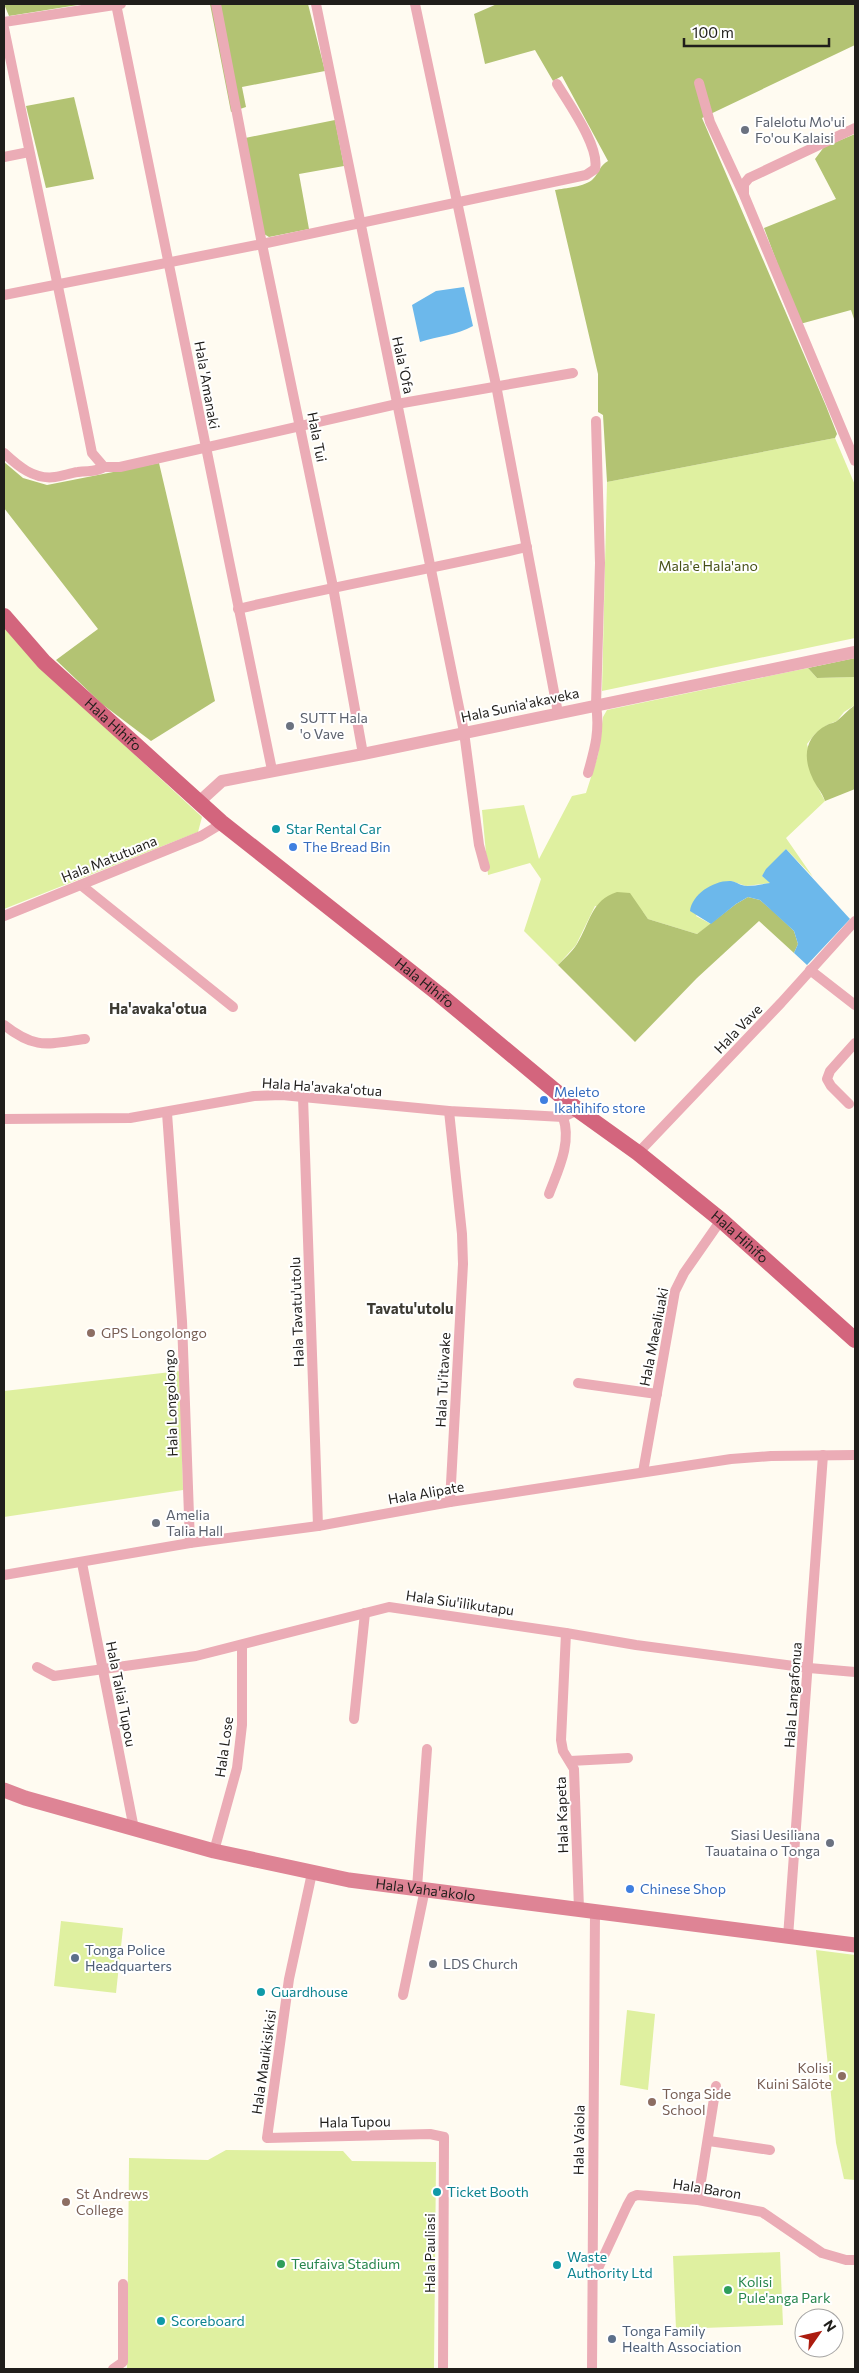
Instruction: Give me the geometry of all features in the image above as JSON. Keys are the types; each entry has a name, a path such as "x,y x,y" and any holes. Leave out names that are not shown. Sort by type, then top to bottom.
{"main road":[{"name":"Hala Hihifo","path":"4,616 44,662 221,822 440,995 578,1110 638,1153 720,1220 855,1340"},
{"name":"Hala Vaha'akolo","path":"4,1790 25,1798 214,1851 349,1880 855,1945"}],"street":[{"path":"4,22 118,4"},
{"name":"Hala 'Amanaki","path":"118,4 170,261 205,449 272,770"},
{"name":"Hala Tui","path":"216,4 262,244 333,587 362,754"},
{"name":"Hala 'Ofa","path":"316,4 464,732 479,845 485,867"},
{"path":"415,4 496,385 558,713"},
{"path":"4,28 29,152 59,284 92,453 104,467"},
{"path":"699,83 710,122 744,195 855,461"},
{"path":"4,295 262,244 586,175 595,169 597,160 586,134 557,84"},
{"path":"744,195 744,184 749,178 855,128"},
{"path":"4,157 29,152"},
{"path":"4,453 18,466 39,477 55,477 77,472 98,471 104,467 120,467 205,449 397,404 496,385 573,373"},
{"path":"588,772 596,746 599,725 596,705 600,563 596,420"},
{"path":"238,609 333,587 431,570 527,547"},
{"name":"Hala Sunia'akaveka","path":"199,802 222,781 855,652"},
{"name":"Hala Matutuana","path":"4,916 201,836 221,822"},
{"path":"81,885 234,1006"},
{"name":"Hala Vave","path":"638,1153 781,1003 855,922"},
{"path":"810,970 855,1005"},
{"path":"4,1025 31,1043 49,1044 85,1039"},
{"path":"849,1104 831,1086 827,1079 830,1071 855,1043"},
{"name":"Hala Ha'avaka'otua","path":"4,1119 130,1118 167,1113 254,1096 303,1098 449,1111 563,1117 578,1110"},
{"name":"Hala Tavatu'utolu","path":"303,1098 318,1526"},
{"name":"Hala Tu'itavake","path":"449,1111 462,1234 463,1264 450,1502"},
{"name":"Hala Longolongo","path":"167,1113 182,1321 190,1543"},
{"path":"549,1194 564,1150 567,1128 563,1117"},
{"name":"Hala Maealiuaki","path":"643,1472 675,1291 684,1273 720,1220"},
{"path":"578,1383 657,1394"},
{"name":"Hala Langafonua","path":"788,1937 823,1455"},
{"name":"Hala Alipate","path":"4,1575 190,1543 318,1526 450,1502 730,1459 771,1456 855,1455"},
{"name":"Hala Taliai Tupou","path":"82,1563 134,1829"},
{"name":"Hala Siu'ilikutapu","path":"37,1667 54,1676 102,1671 196,1656 389,1607 566,1632 636,1645 809,1668 855,1672"},
{"path":"354,1719 364,1613"},
{"name":"Hala Kapeta","path":"566,1632 561,1740 563,1751 574,1769 579,1909"},
{"name":"Hala Lose","path":"214,1851 238,1768 242,1725 242,1645"},
{"path":"403,1996 421,1889 427,1749"},
{"path":"570,1761 628,1758"},
{"name":"Hala Mauikisikisi","path":"267,2138 289,1979 312,1873"},
{"name":"Hala Vaiola","path":"592,2369 592,2197 596,1911"},
{"path":"698,2200 709,2141 716,2086"},
{"name":"Hala Tupou","path":"267,2138 430,2134 444,2137"},
{"name":"Hala Pauliasi","path":"443,2369 444,2137"},
{"path":"709,2141 770,2150"},
{"name":"Hala Baron","path":"593,2280 632,2197 645,2194 698,2200 762,2212 822,2254 846,2260 855,2260"},
{"path":"113,2369 123,2362 123,2284"}],"green space":[{"path":"4,4 84,4 9,16"},
{"path":"210,4 308,4 325,71 242,87 246,107 231,112"},
{"path":"497,4 855,4 855,45 702,118 826,406 837,434 835,438 607,482 603,415 598,412 598,374 555,190 589,182 608,161 562,76 553,81 535,50 485,64 474,14"},
{"path":"74,97 94,179 46,188 26,106"},
{"path":"335,120 344,166 299,174 309,229 269,237 264,234 245,138"},
{"path":"855,134 855,322 851,310 800,324 764,228 836,199 815,159 824,147"},
{"name":"Mala'e Hala'ano","path":"835,438 855,485 855,638 602,691 607,482"},
{"path":"4,462 23,478 47,485 159,463 215,701 151,741 102,704 56,660 98,629 4,508"},
{"path":"4,627 41,668 202,817 198,832 4,909"},
{"path":"855,658 855,677 817,678 808,668"},
{"path":"808,668 817,678 855,677 855,705 844,712 837,721 827,725 815,734 807,744 818,788 825,801 786,838 813,877 786,849 762,876 771,883 746,886 731,881 720,883 696,916 711,924 697,934 648,919 643,912 595,906 576,945 558,965 524,931 541,879 530,863 488,875 482,810 524,805 539,859 572,796 586,793 598,755 603,717 607,710"},
{"path":"855,705 855,789 825,801 813,780 807,761 810,740 820,729 837,721"},
{"path":"617,892 630,893 648,919 697,934 748,897 760,900 794,931 798,944 794,953 759,921 697,978 635,1042 558,965 577,944 596,906 608,896"},
{"path":"180,1371 183,1490 4,1517 4,1391"},
{"path":"61,1921 123,1928 116,1993 54,1986"},
{"name":"Kolisi Kuini Sālōte","path":"816,1950 855,1955 855,2180 844,2179 836,2143"},
{"path":"627,2010 655,2014 648,2090 620,2085"},
{"name":"Teufaiva Stadium","path":"226,2150 343,2151 352,2161 436,2162 434,2369 127,2369 129,2158 208,2160"},
{"name":"Kolisi Pule'anga Park","path":"780,2252 783,2325 676,2329 673,2256"}],"water":[{"path":"464,287 473,326 420,342 412,305 436,291"},
{"path":"786,849 850,919 807,965 794,953 798,944 794,931 760,900 748,897 711,924 690,911 699,894 718,883 731,881 747,886 770,883 762,876 766,869"}],"place":[{"name":"Falelotu Mo'ui Fo'ou Kalaisi","path":"745,130"},
{"name":"SUTT Hala 'o Vave","path":"290,726"},
{"name":"Star Rental Car","path":"276,829"},
{"name":"The Bread Bin","path":"293,847"},
{"name":"Meleto Ikahihifo store","path":"544,1100"},
{"name":"GPS Longolongo","path":"91,1333"},
{"name":"Amelia Talia Hall","path":"156,1523"},
{"name":"Siasi Uesiliana Tauataina o Tonga","path":"830,1843"},
{"name":"Chinese Shop","path":"630,1889"},
{"name":"Tonga Police Headquarters","path":"75,1958"},
{"name":"LDS Church","path":"433,1964"},
{"name":"Guardhouse","path":"261,1992"},
{"name":"Kolisi Kuini Sālōte","path":"842,2076"},
{"name":"Tonga Side School","path":"652,2102"},
{"name":"Ticket Booth","path":"437,2192"},
{"name":"St Andrews College","path":"66,2202"},
{"name":"Teufaiva Stadium","path":"281,2264"},
{"name":"Waste Authority Ltd","path":"557,2265"},
{"name":"Kolisi Pule'anga Park","path":"728,2290"},
{"name":"Scoreboard","path":"161,2321"},
{"name":"Tonga Family Health Association","path":"612,2339"}],"district":[{"name":"Ha'avaka'otua","path":"158,1009"},
{"name":"Tavatu'utolu","path":"410,1309"}]}
